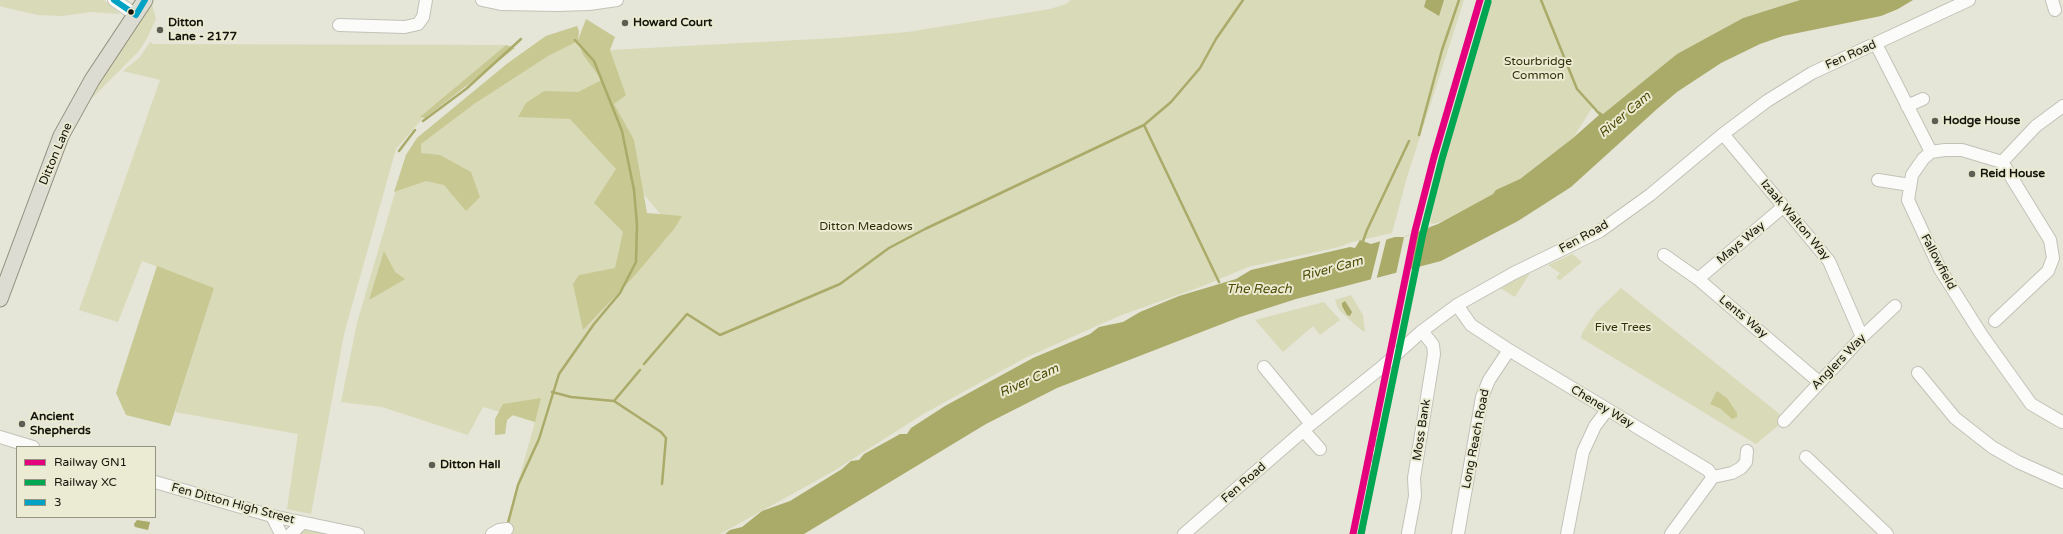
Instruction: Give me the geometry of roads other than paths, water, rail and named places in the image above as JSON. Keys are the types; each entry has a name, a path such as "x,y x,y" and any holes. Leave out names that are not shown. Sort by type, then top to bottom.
{"main road":[{"name":"Ditton Lane","path":"0,299 61,136 92,80 145,0"}],"street":[{"path":"114,0 136,15"},
{"path":"339,25 405,27 418,24 423,17 426,0"},
{"path":"482,0 501,4 557,5 590,4 617,0"},
{"name":"Fen Road","path":"1184,534 1307,427 1382,367 1422,331 1457,305 1514,273 1600,231 1650,195 1723,134 1767,102 1812,73 1969,0"},
{"path":"1876,44 1931,152 1962,150 2002,162 2050,240 2058,259 2048,271 1988,328"},
{"path":"1907,106 1923,99"},
{"path":"2002,162 2036,126 2063,106"},
{"name":"Izaak Walton Way","path":"1723,134 1829,261 1862,337"},
{"name":"Fallowfield","path":"1931,152 1918,165 1910,185 1908,200 1940,269 1988,328 2031,404 2062,422"},
{"path":"1878,180 1910,185"},
{"name":"Mays Way","path":"1698,279 1784,207"},
{"name":"Lents Way","path":"1664,255 1698,279 1819,382"},
{"name":"Cheney Way","path":"1457,305 1471,325 1607,410 1708,470 1713,476"},
{"name":"Anglers Way","path":"1784,420 1862,337 1895,306"},
{"name":"Moss Bank","path":"1408,533 1415,496 1414,478 1434,354 1433,344 1422,331"},
{"name":"Long Reach Road","path":"1458,534 1482,397 1489,380 1509,350"},
{"path":"1264,367 1307,427 1320,449"},
{"path":"1918,373 1955,418 1992,447 2018,462 2063,482"},
{"path":"1567,534 1583,452 1595,426 1607,410"},
{"path":"0,437 30,446"},
{"path":"1671,534 1713,476 1732,473 1741,468 1746,462 1747,452"},
{"path":"1806,457 1887,534"},
{"name":"Fen Ditton High Street","path":"156,482 272,516 358,534"},
{"path":"272,516 281,534"},
{"path":"291,534 302,523"},
{"path":"492,534 499,530 507,529"}],"water":[{"path":"1426,0 1444,0 1439,16 1424,7"},
{"path":"1800,0 1913,0 1898,9 1881,16 1783,36 1760,44 1721,63 1677,92 1571,187 1518,221 1441,261 1296,299 1240,317 1057,388 986,424 804,534 725,534 730,530 742,527 762,511 790,501 842,469 851,461 859,460 864,454 900,434 907,434 911,428 945,406 1033,358 1090,334 1099,327 1123,322 1140,312 1179,296 1236,279 1251,270 1350,247 1355,248 1360,240 1371,244 1395,237 1404,237 1438,224 1493,194 1496,190 1520,179 1573,138 1599,115 1595,111 1597,110 1603,114 1677,54 1743,18"},
{"path":"1345,301 1352,312 1350,316 1347,315 1342,306 1342,303"},
{"path":"137,520 150,522 148,530 135,527 134,524"}],"waterway":[{"path":"644,364 687,314 720,335 840,284 889,248 925,229 1144,125 1171,102 1200,68 1216,39 1243,0"},
{"path":"1419,135 1442,50 1459,0"},
{"path":"1541,0 1577,89 1596,110"},
{"path":"423,121 466,89 521,39"},
{"path":"508,523 518,485 539,439 559,374 594,324 620,293 636,262 637,225 634,190 622,131 594,61 575,40"},
{"path":"1144,125 1219,282"},
{"path":"399,151 415,130"},
{"path":"1362,244 1367,230 1409,141"},
{"path":"552,392 571,397 614,401 640,370"},
{"path":"614,401 661,432 666,438 662,484"}],"railway":[{"path":"1363,534 1382,389"}],"rail line":[{"name":"GN1","path":"1353,534 1415,231 1434,157 1480,0"},
{"name":"XC","path":"1361,534 1423,233 1442,159 1488,2"}],"place":[{"name":"Howard Court","path":"625,23"},
{"name":"Ditton Lane - 2177","path":"160,30"},
{"name":"Hodge House","path":"1935,121"},
{"name":"Reid House","path":"1972,174"},
{"name":"Ancient Shepherds","path":"22,424"},
{"name":"Ditton Hall","path":"432,465"}],"park label":[{"name":"Stourbridge Common","path":"1538,69"},
{"name":"Ditton Meadows","path":"866,227"},
{"name":"Five Trees","path":"1623,328"}],"water label":[{"name":"River Cam","path":"1625,115"},
{"name":"River Cam","path":"1332,269"},
{"name":"The Reach","path":"1259,290"},
{"name":"River Cam","path":"1029,381"}]}
